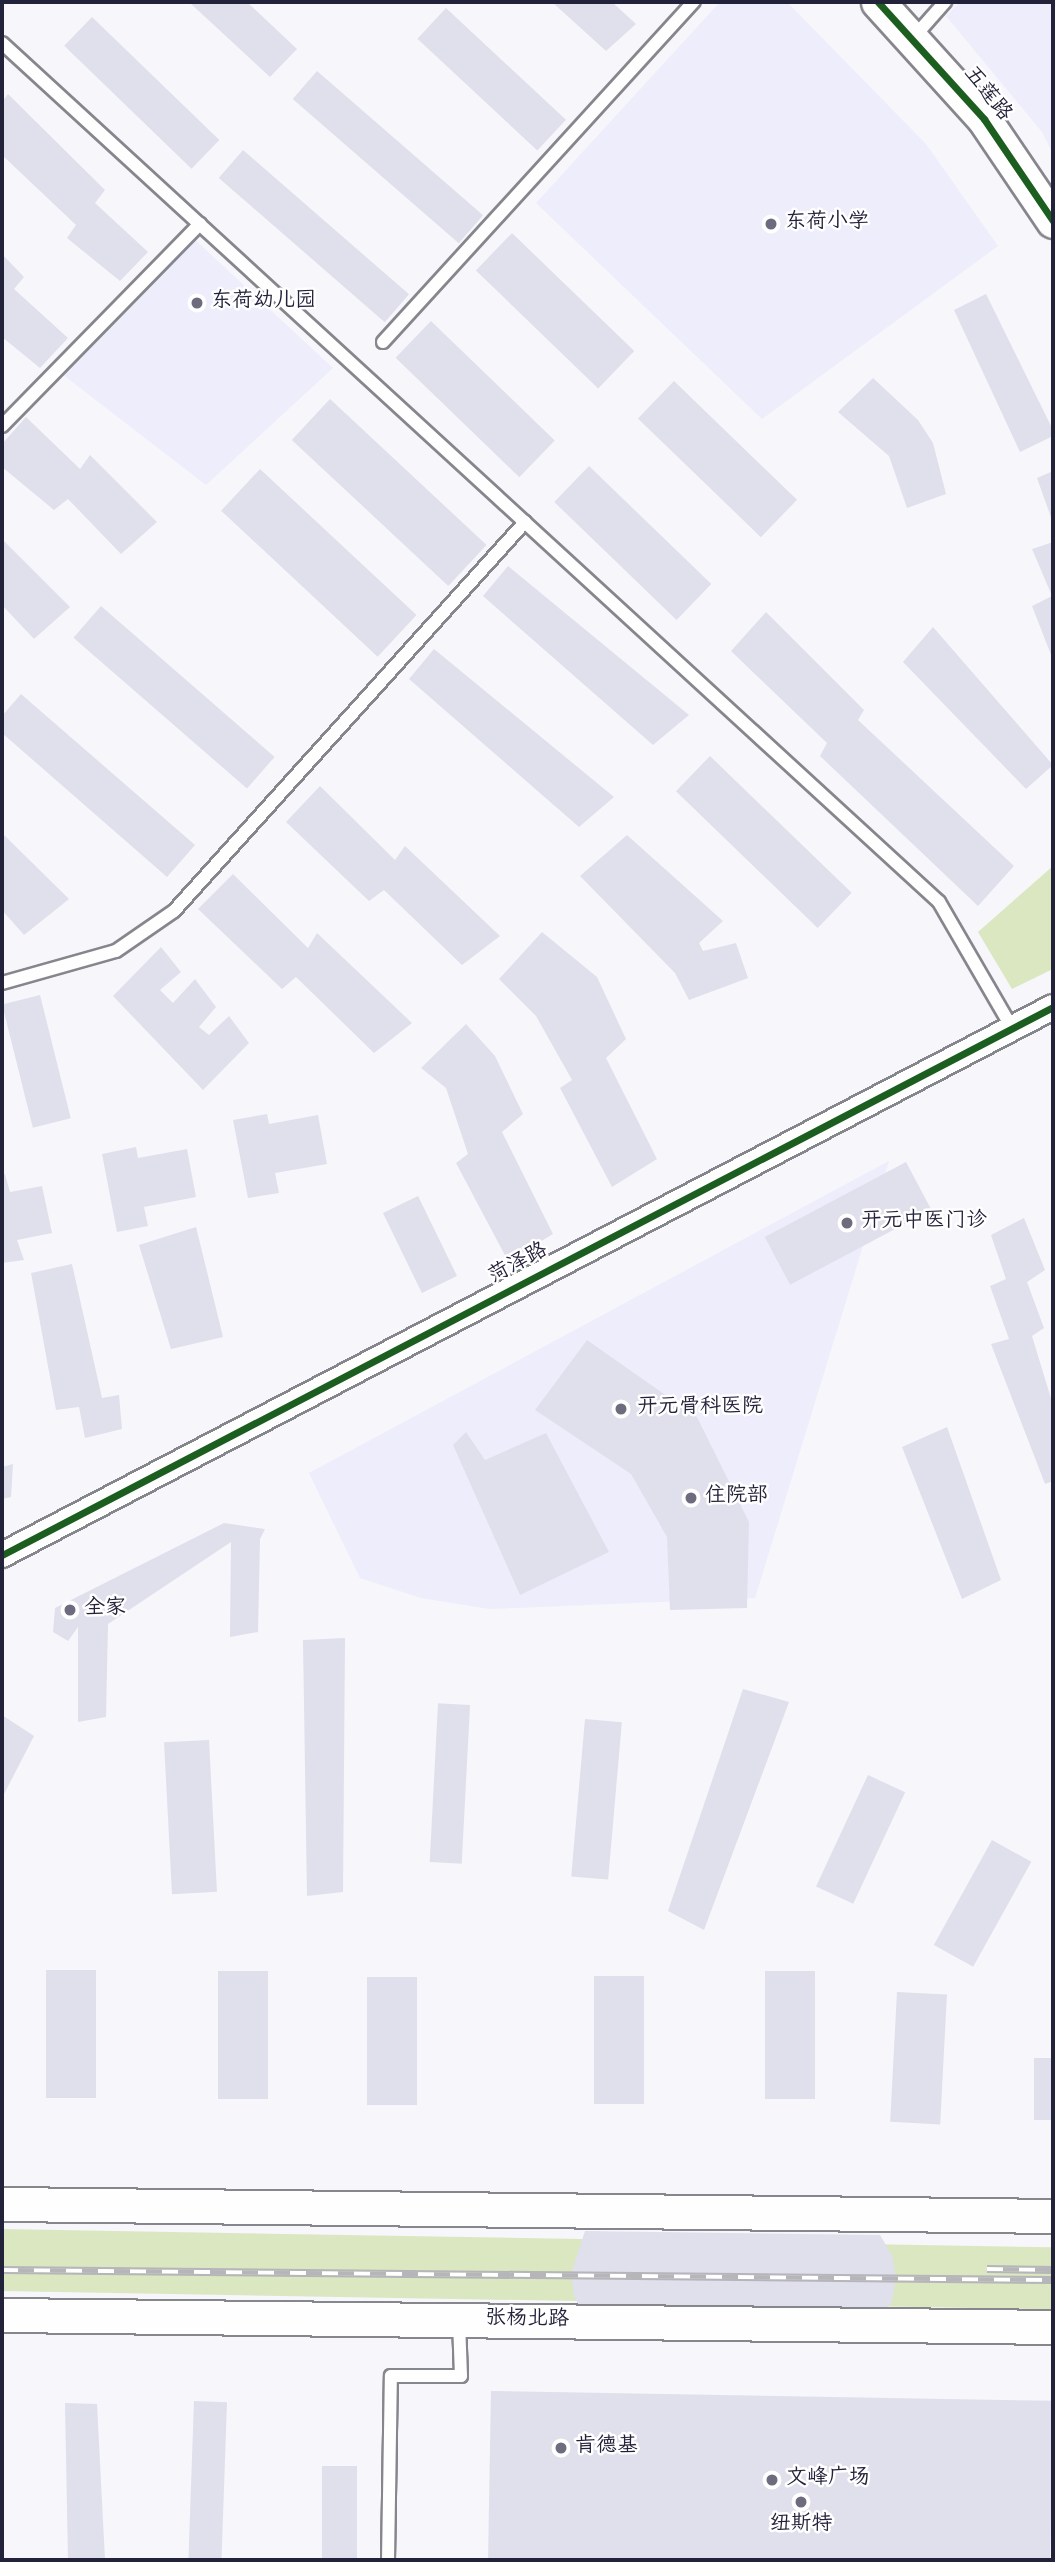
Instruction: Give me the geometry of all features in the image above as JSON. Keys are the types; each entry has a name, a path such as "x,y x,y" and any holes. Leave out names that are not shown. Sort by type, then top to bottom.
{"main road":[{"name":"五莲路","path":"878,2 914,37 984,119 1053,221"},
{"path":"2,2204 1053,2216"},
{"name":"张杨北路","path":"2,2315 1053,2327"}],"street":[{"name":"菏泽路","path":"2,1555 1053,1007"}],"lane":[{"path":"383,342 694,2"},
{"path":"914,37 945,2"},
{"path":"2,43 939,902 1012,1028"},
{"path":"2,426 200,224"},
{"path":"2,983 116,951 174,911 525,522"},
{"path":"388,2560 391,2376 461,2376 459,2320"}],"shaded area":[{"name":"东荷小学","path":"720,2 787,2 926,144 998,246 762,419 536,203"},
{"path":"960,2 1053,2 1053,154 1042,132 946,16"},
{"name":"东荷幼儿园","path":"193,238 333,368 206,485 62,374"},
{"name":"开元骨科医院","path":"889,1161 755,1598 490,1609 421,1598 360,1578 309,1473"}],"green space":[{"path":"1053,866 1053,969 1012,989 978,932"},
{"path":"2,2229 1053,2247 1052,2309 2,2291"}],"building":[{"path":"189,2 247,2 297,49 270,77"},
{"path":"552,2 612,2 636,24 606,51"},
{"path":"446,8 566,120 537,151 417,39"},
{"path":"92,17 219,140 192,169 64,46"},
{"path":"317,71 483,215 459,243 293,99"},
{"path":"8,94 105,190 95,203 148,252 120,281 67,238 76,225 2,155 2,102"},
{"path":"243,150 409,294 385,322 219,178"},
{"path":"512,233 634,351 598,388 476,270"},
{"path":"2,254 24,277 14,289 68,338 40,368 2,337"},
{"path":"986,294 1053,430 1053,436 1020,452 954,310"},
{"path":"431,321 555,440 519,477 396,358"},
{"path":"873,378 918,420 933,443 946,494 907,508 889,456 838,412"},
{"path":"674,381 797,500 761,537 638,418"},
{"path":"330,399 487,545 448,586 292,440"},
{"path":"26,417 80,469 90,455 157,522 121,554 68,499 54,510 2,467 2,444"},
{"path":"589,466 711,584 677,620 554,502"},
{"path":"260,469 417,615 378,657 221,511"},
{"path":"1053,471 1053,523 1037,478"},
{"path":"2,539 70,607 34,639 2,605"},
{"path":"1053,542 1053,660 1032,606 1052,596 1032,549"},
{"path":"508,566 689,715 653,745 483,596"},
{"path":"101,606 275,757 247,789 73,638"},
{"path":"766,612 864,710 858,720 1014,866 978,906 820,756 827,743 731,651"},
{"path":"933,627 1053,765 1026,789 903,662"},
{"path":"434,649 614,797 579,827 409,679"},
{"path":"21,694 195,845 167,877 2,733 2,716"},
{"path":"710,756 852,893 818,928 676,791"},
{"path":"320,786 395,860 405,846 500,936 462,965 384,890 369,901 286,822"},
{"path":"2,833 69,899 24,935 2,910"},
{"path":"627,835 723,921 699,943 703,951 736,943 748,978 689,1000 675,973 580,876"},
{"path":"233,874 308,948 317,933 412,1023 374,1053 296,977 282,989 198,909"},
{"path":"542,932 597,977 626,1039 606,1058 657,1159 612,1187 560,1088 572,1080 536,1016 499,979"},
{"path":"161,947 181,972 160,990 173,1003 195,979 216,1007 199,1027 209,1035 229,1016 249,1043 203,1090 113,996"},
{"path":"40,995 71,1118 33,1128 2,1004"},
{"path":"466,1024 495,1056 523,1114 502,1132 553,1234 508,1261 456,1163 468,1154 446,1088 421,1068"},
{"path":"267,1114 269,1124 318,1115 327,1164 275,1173 279,1193 248,1198 233,1120"},
{"path":"136,1147 138,1158 187,1149 196,1197 144,1207 148,1226 117,1232 102,1154"},
{"name":"开元中医门诊","path":"906,1162 931,1210 790,1285 765,1237"},
{"path":"5,1174 10,1192 42,1186 52,1233 17,1240 24,1260 2,1263 2,1175"},
{"path":"418,1196 457,1276 422,1293 383,1213"},
{"path":"1024,1218 1045,1270 1027,1282 1044,1328 1032,1336 1053,1405 1053,1481 1045,1484 991,1344 1009,1339 990,1286 1006,1279 991,1235"},
{"path":"196,1227 223,1337 171,1349 139,1245"},
{"path":"72,1264 102,1398 119,1395 122,1429 85,1438 79,1407 56,1410 31,1273"},
{"name":"住院部","path":"587,1340 697,1417 749,1522 747,1608 670,1610 667,1537 631,1474 535,1410"},
{"path":"947,1427 1001,1580 962,1599 902,1447"},
{"path":"466,1432 485,1460 546,1433 609,1552 520,1595 453,1445"},
{"path":"13,1464 11,1497 2,1499 2,1467"},
{"path":"224,1523 265,1529 260,1539 258,1632 230,1637 231,1542 108,1624 106,1717 78,1722 78,1627 68,1641 53,1632 55,1608"},
{"path":"345,1638 343,1892 307,1896 303,1640"},
{"path":"743,1689 789,1702 704,1930 668,1911"},
{"path":"438,1703 470,1705 462,1864 430,1862"},
{"path":"2,1715 34,1736 2,1798"},
{"path":"585,1719 622,1722 608,1880 571,1876"},
{"path":"209,1740 217,1892 172,1894 164,1742"},
{"path":"868,1775 905,1792 853,1904 816,1886"},
{"path":"992,1840 1031,1862 973,1967 934,1945"},
{"path":"46,1970 96,1970 96,2098 46,2098"},
{"path":"218,1971 268,1971 268,2099 218,2099"},
{"path":"765,1971 815,1971 815,2099 765,2099"},
{"path":"594,1976 644,1976 644,2104 594,2104"},
{"path":"367,1977 417,1977 417,2105 367,2105"},
{"path":"897,1992 947,1995 940,2124 890,2122"},
{"path":"1034,2058 1053,2058 1053,2120 1034,2120"},
{"path":"585,2231 880,2235 892,2255 896,2278 892,2301 879,2319 584,2316 574,2296 571,2274"},
{"name":"文峰广场","path":"491,2391 1053,2401 1050,2560 488,2560"},
{"path":"194,2401 227,2402 221,2560 188,2560"},
{"path":"65,2403 97,2404 105,2560 68,2560"},
{"path":"322,2466 357,2466 357,2560 322,2560"}],"railway":[{"path":"987,2269 1053,2270"},
{"path":"2,2270 1053,2280"}],"cycle path":[{"path":"878,2 984,119 1053,221"},
{"path":"2,1555 1053,1007"}],"place":[{"name":"东荷小学","path":"771,224"},
{"name":"东荷幼儿园","path":"197,303"},
{"name":"开元中医门诊","path":"847,1223"},
{"name":"开元骨科医院","path":"621,1409"},
{"name":"住院部","path":"691,1498"},
{"name":"全家","path":"70,1610"},
{"name":"肯德基","path":"561,2448"},
{"name":"文峰广场","path":"772,2480"},
{"name":"纽斯特","path":"801,2502"}]}
